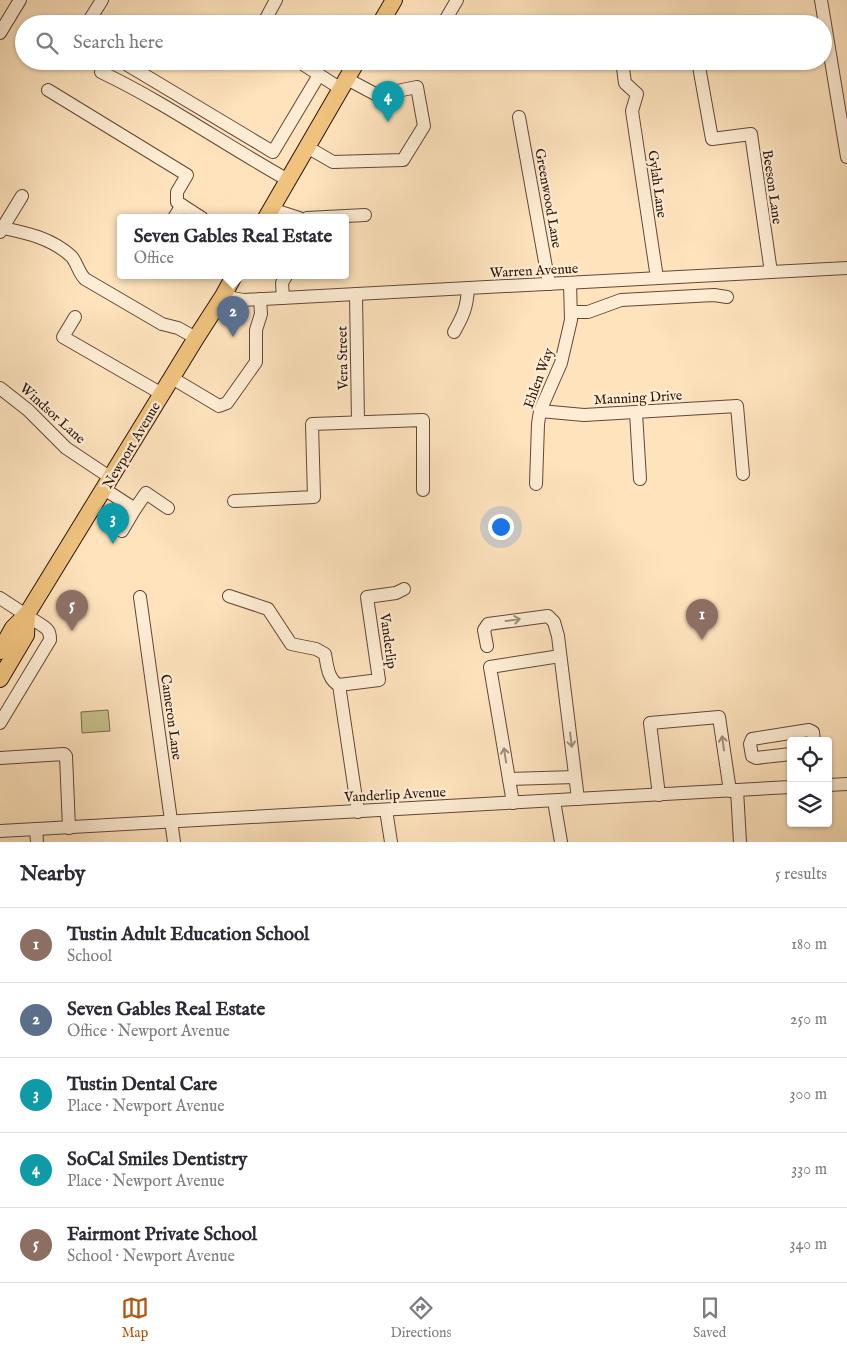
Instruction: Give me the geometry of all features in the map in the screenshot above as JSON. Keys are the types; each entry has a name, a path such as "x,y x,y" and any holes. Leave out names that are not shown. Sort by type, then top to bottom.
{"main road":[{"path":"388,15 394,0"},
{"path":"269,213 353,70"},
{"name":"Newport Avenue","path":"0,650 14,628 27,614 232,279"},
{"name":"Newport Avenue","path":"0,679 26,635 27,614"}],"street":[{"path":"0,33 20,0"},
{"path":"93,15 102,0"},
{"path":"268,15 276,0"},
{"path":"448,15 457,0"},
{"path":"821,0 823,15"},
{"path":"832,66 847,157"},
{"path":"136,70 271,150 319,74"},
{"path":"308,147 333,162 403,160 424,126 417,87 377,94 344,84 313,70"},
{"name":"Gylah Lane","path":"623,70 625,84 638,94 632,111 657,278"},
{"name":"Beeson Lane","path":"700,70 712,139 751,134 771,272"},
{"path":"101,72 176,112 288,180"},
{"path":"48,90 187,175 177,192 177,202 196,214"},
{"name":"Greenwood Lane","path":"519,117 549,284"},
{"path":"22,196 1,230 35,235 52,243 71,257 76,263 78,271 85,279 162,324 178,328 196,338"},
{"path":"176,214 182,205"},
{"path":"349,216 365,215"},
{"name":"Warren Avenue","path":"223,296 243,300 847,268"},
{"path":"283,298 282,283 284,279"},
{"name":"Ehlen Way","path":"536,484 540,411 561,363 572,312 570,283"},
{"path":"454,332 468,304 468,288"},
{"name":"Vera Street","path":"356,294 358,422"},
{"path":"572,312 588,312 621,300 714,295 727,298"},
{"path":"172,378 219,406 227,403 256,362 256,330 261,314 260,299"},
{"path":"75,316 67,331 79,340 80,347 162,394"},
{"name":"Windsor Lane","path":"0,388 28,410 66,448 136,509"},
{"name":"Manning Drive","path":"540,411 584,415 737,406 743,474"},
{"path":"636,413 640,479"},
{"path":"234,501 314,497 312,424 423,420 423,490"},
{"path":"122,531 146,494 168,508"},
{"name":"Vanderlip","path":"339,685 379,680 367,597 396,593 404,589"},
{"path":"229,596 268,609 291,644 316,648 324,654 330,676 339,685 358,812"},
{"name":"Cameron Lane","path":"140,597 174,842"},
{"path":"0,598 48,629 50,640 0,723"},
{"path":"487,646 484,630 488,624 548,616 554,622 578,799"},
{"path":"513,803 490,667 560,656"},
{"path":"659,795 650,723 719,717 734,791 740,842"},
{"path":"787,754 756,758 752,756 750,744 752,739 809,730 813,732 814,737"},
{"path":"0,758 64,754 66,756 69,828"},
{"path":"509,779 575,777"},
{"path":"832,785 847,784"},
{"name":"Vanderlip Avenue","path":"0,832 36,836 69,828 787,787"},
{"path":"554,801 561,842"},
{"path":"386,810 391,842"}],"shaded area":[{"path":"108,710 110,731 82,733 81,712"}],"place":[{"name":"SoCal Smiles Dentistry","path":"388,122"},
{"name":"Seven Gables Real Estate","path":"233,337"},
{"name":"Tustin Dental Care","path":"113,544"},
{"name":"Fairmont Private School","path":"72,631"},
{"name":"Tustin Adult Education School","path":"702,640"}]}
